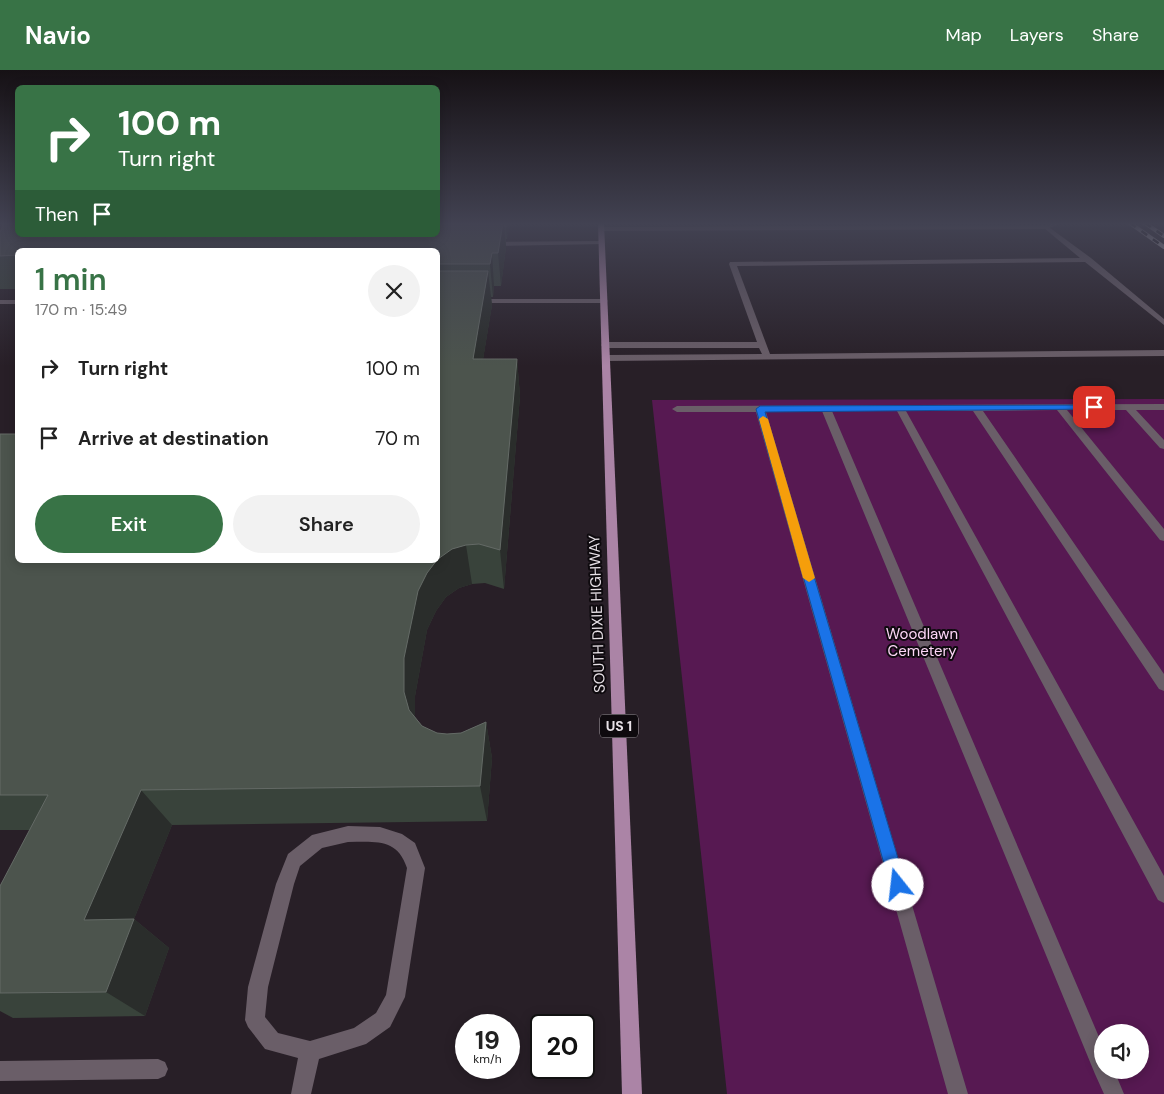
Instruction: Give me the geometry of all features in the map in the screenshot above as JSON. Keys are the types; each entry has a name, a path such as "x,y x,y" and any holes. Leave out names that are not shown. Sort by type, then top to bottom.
{"main road":[{"name":"SOUTH DIXIE HIGHWAY","path":"603,271 632,1094"}],"street":[{"path":"735,271 767,357"},
{"path":"1101,271 1164,323"},
{"path":"467,301 604,300"},
{"path":"0,302 15,302"},
{"path":"605,352 763,345"},
{"path":"605,352 767,357 1164,353"},
{"path":"1060,407 1164,537"},
{"path":"1128,407 1164,446"},
{"path":"676,410 1164,407"},
{"path":"900,408 1164,894"},
{"path":"976,408 1164,685"},
{"path":"760,409 958,1094"},
{"path":"826,409 1094,1048"},
{"path":"348,834 372,834 393,838 408,849 416,868 402,965 394,997 383,1020 359,1037 310,1051 272,1042 255,1020 258,987 285,884 294,860 318,842 348,834"},
{"path":"301,1094 310,1051"},
{"path":"0,1071 158,1068"},
{"path":"1107,1079 1114,1094"}],"green space":[{"name":"Woodlawn Cemetery","path":"1164,399 1164,1094 727,1094 652,400"}],"building":[{"path":"440,271 488,271 473,359 517,359 500,550 479,544 452,549 440,558"},
{"path":"0,434 15,434 15,563 435,563 418,591 404,658 404,692 409,710 422,726 437,733 461,733 486,722 480,786 141,790 84,920 134,919 106,992 0,993 0,886 48,795 0,795"}],"slow traffic":[{"path":"763,419 809,578"}],"route":[{"path":"898,885 760,409 1094,407"}]}
